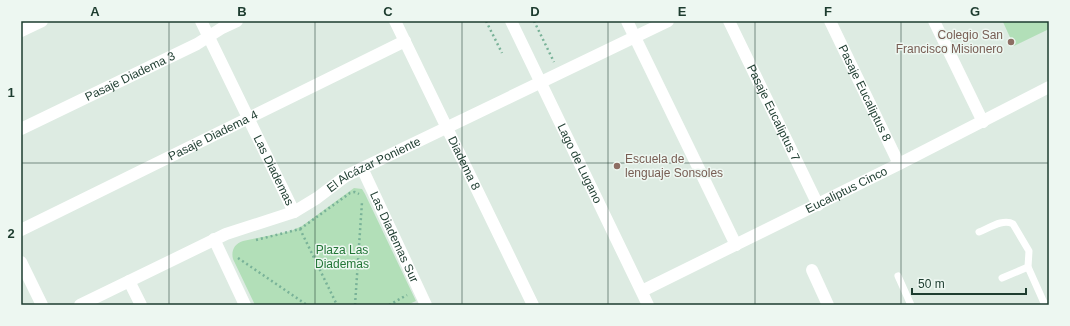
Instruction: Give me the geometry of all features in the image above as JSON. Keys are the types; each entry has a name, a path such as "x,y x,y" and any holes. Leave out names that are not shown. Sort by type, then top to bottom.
{"street":[{"path":"21,31 42,21"},
{"name":"Las Diademas","path":"201,21 294,212"},
{"name":"Pasaje Diadema 3","path":"21,129 197,44 237,21"},
{"name":"Diadema 8","path":"395,21 532,305"},
{"name":"Lago de Lugano","path":"511,21 648,305"},
{"path":"627,21 736,245"},
{"name":"El Alcázar Poniente","path":"80,305 214,239 238,229 294,212 317,198 346,176 668,21"},
{"name":"Pasaje Eucaliptus 7","path":"729,21 818,205"},
{"name":"Pasaje Eucaliptus 8","path":"830,21 900,164"},
{"path":"934,21 983,122"},
{"name":"Pasaje Diadema 4","path":"21,230 404,41"},
{"name":"Eucaliptus Cinco","path":"642,291 900,164 983,122 1049,86"},
{"name":"Las Diademas Sur","path":"362,168 426,305"},
{"path":"214,239 245,305"},
{"path":"21,262 42,305"},
{"path":"812,270 828,305"},
{"path":"129,281 141,305"}],"lane":[{"path":"979,232 1004,222 1013,224 1029,251 1028,267 1046,305"},
{"path":"1002,278 1028,267"},
{"path":"898,276 910,305"}],"path":[{"path":"486,21 502,53"},
{"path":"534,21 559,73"},
{"path":"355,305 363,197 362,168"},
{"path":"254,240 300,229 350,193 355,192 363,197 366,204"},
{"path":"300,229 337,305"},
{"path":"238,263 235,256 307,305"},
{"path":"389,305 409,294 406,287"}],"green space":[{"path":"1049,21 1049,29 1014,46 1003,22"},
{"name":"Plaza Las Diademas","path":"354,188 362,189 365,194 416,301 407,305 255,305 233,259 232,253 235,246 243,241 291,231 302,226"}],"place":[{"name":"Colegio San Francisco Misionero","path":"1011,42"},
{"name":"Escuela de lenguaje Sonsoles","path":"617,166"}]}
